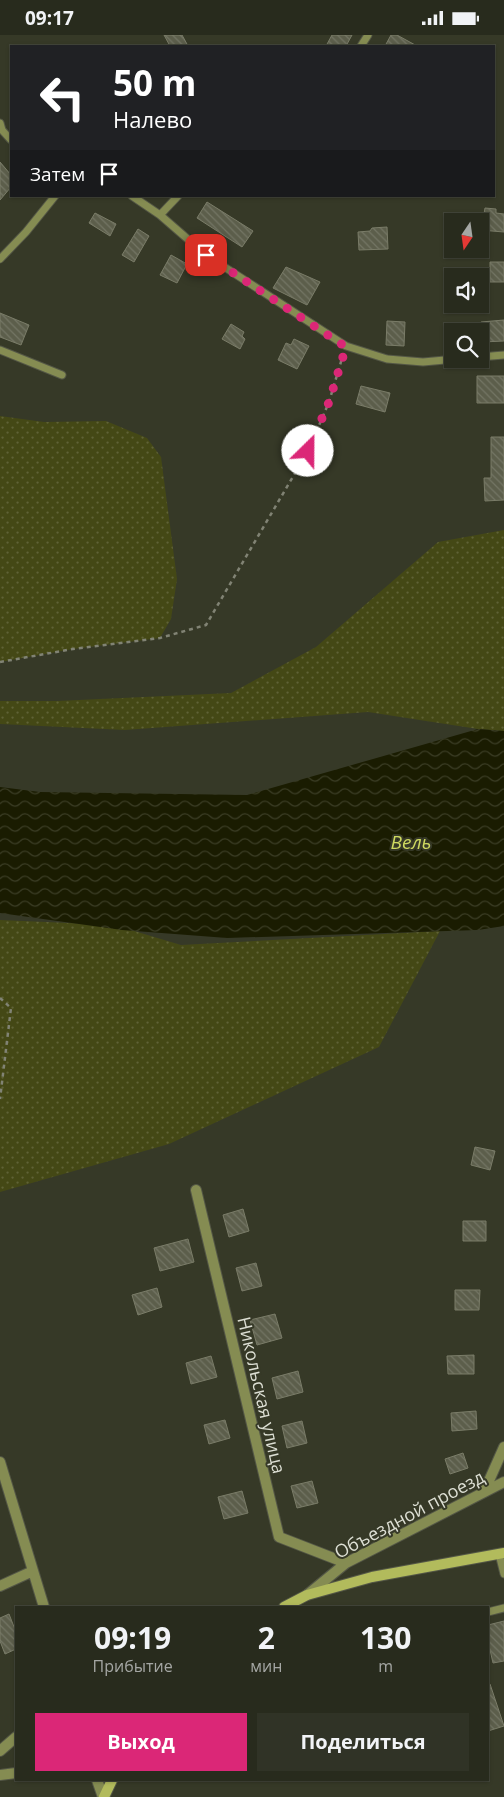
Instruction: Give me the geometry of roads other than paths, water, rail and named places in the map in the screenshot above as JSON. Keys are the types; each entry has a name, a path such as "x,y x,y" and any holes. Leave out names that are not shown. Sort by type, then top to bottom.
{"main road":[{"path":"286,1606 307,1595 372,1577 502,1554"},
{"path":"103,1797 111,1781"}],"street":[{"name":"Никольская улица","path":"196,1190 279,1537 346,1563"},
{"path":"484,1492 504,1447"},
{"path":"0,1462 44,1606"},
{"name":"Объездной проезд","path":"307,1595 346,1563 504,1482"},
{"path":"0,1585 33,1571"},
{"path":"0,1751 15,1738"},
{"path":"0,1775 15,1773"},
{"path":"97,1781 103,1797"}],"lane":[{"path":"0,123 2,129 10,139"},
{"path":"0,259 26,232 54,197"},
{"path":"133,197 160,215 206,255 346,347 387,359 423,362 444,360"},
{"path":"160,215 177,197"},
{"path":"0,350 62,375"},
{"path":"489,356 504,355"},
{"path":"502,1554 504,1574"},
{"path":"489,1612 504,1608"}],"water":[{"name":"Вель","path":"478,729 504,731 504,926 478,930 227,938 122,930 0,913 0,787 40,792 247,795"}]}
